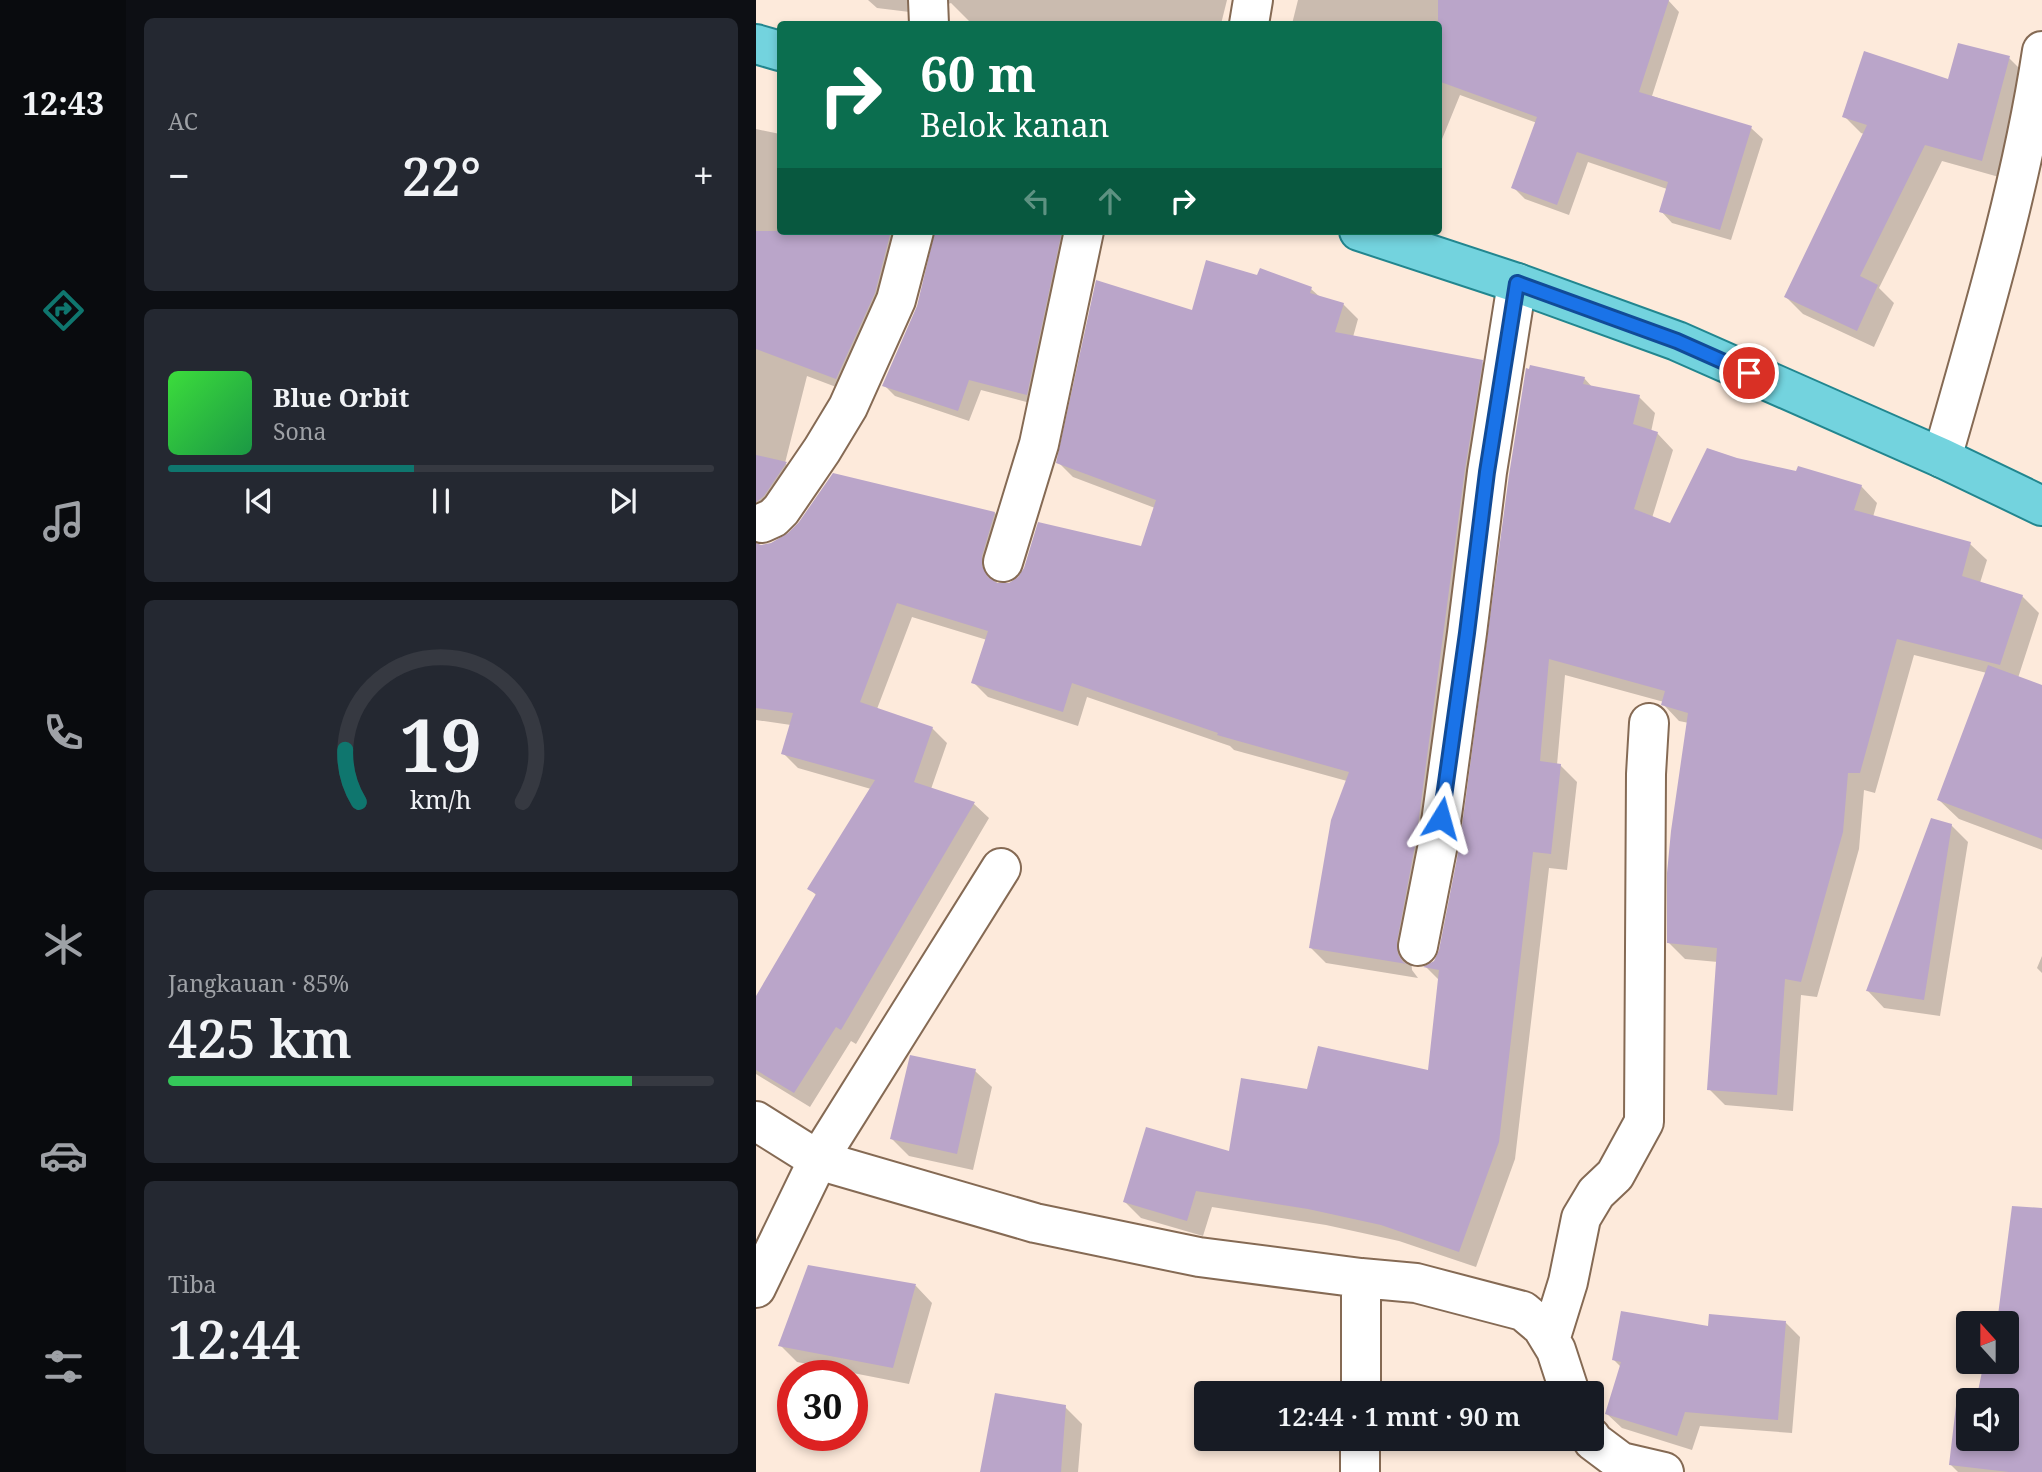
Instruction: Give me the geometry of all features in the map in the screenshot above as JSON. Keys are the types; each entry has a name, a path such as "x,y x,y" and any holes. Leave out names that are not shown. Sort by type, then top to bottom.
{"main road":[{"path":"756,44 777,50"},
{"path":"1371,235 1517,283 1677,341 1942,458 2042,506"}],"street":[{"path":"928,0 929,21"},
{"path":"1250,21 1254,0"},
{"path":"1942,458 1995,272 2034,102 2042,51"},
{"path":"762,523 781,510 848,407 896,300 913,235"},
{"path":"1003,562 1039,444 1083,235"},
{"path":"1418,946 1437,844 1466,646 1487,472 1517,283"},
{"path":"1550,1340 1568,1282 1581,1218 1596,1193 1615,1175 1644,1122 1649,723"},
{"path":"756,1288 818,1160 1000,868"},
{"path":"756,1121 818,1160 1035,1223 1199,1257 1416,1283 1523,1311 1542,1327 1556,1350 1566,1381"},
{"path":"1361,1278 1361,1381"},
{"path":"1604,1449 1621,1462 1664,1472"},
{"path":"1360,1451 1360,1472"}],"building":[{"path":"1438,0 1669,0 1639,92 1752,126 1720,230 1659,212 1668,182 1577,152 1557,205 1511,188 1537,117 1442,82 1442,21 1438,21"},
{"path":"1958,43 2010,56 1982,161 1925,145 1860,276 1878,285 1857,331 1784,297 1867,125 1842,117 1864,51 1948,79"},
{"path":"756,231 777,231 777,235 890,235 875,293 836,379 756,349"},
{"path":"934,235 1061,235 1027,395 969,380 958,411 882,386 917,306"},
{"path":"1206,260 1257,275 1260,268 1312,287 1310,293 1344,303 1335,332 1483,360 1465,469 1416,840 1397,942 1398,954 1407,964 1309,948 1331,820 1349,772 1217,735 1218,733 1072,683 1063,712 971,683 988,631 897,603 860,702 933,727 914,782 975,802 841,1030 836,1027 794,1093 756,1070 756,996 816,894 807,889 875,780 781,754 793,713 756,708 756,543 771,543 788,533 799,522 833,473 995,512 982,556 982,566 988,577 997,583 1009,583 1018,577 1024,568 1038,522 1141,546 1156,500 1056,463 1096,280 1192,310"},
{"path":"1530,365 1585,377 1583,384 1640,395 1633,424 1658,432 1634,509 1670,523 1707,448 1737,458 1796,471 1798,466 1862,485 1854,510 1971,542 1962,576 2023,595 2000,665 1897,639 1860,773 1848,773 1843,832 1801,982 1785,979 1777,1095 1707,1090 1717,948 1667,943 1667,873 1688,713 1661,705 1665,691 1549,659 1540,761 1561,764 1551,854 1533,852 1499,1142 1459,1252 1381,1225 1308,1209 1196,1191 1187,1221 1123,1202 1146,1127 1229,1151 1241,1078 1307,1089 1318,1046 1428,1070 1439,970 1423,967 1434,961 1439,950 1459,848 1509,475 1526,368 1529,369"},
{"path":"756,455 787,462 764,496 756,502"},
{"path":"1988,665 2042,685 2042,839 1937,800"},
{"path":"1931,818 1952,824 1924,1000 1866,991"},
{"path":"910,1055 976,1069 957,1154 890,1139"},
{"path":"2012,1206 2042,1208 2042,1472 2009,1472 1949,1465 1956,1406 1956,1451 2019,1451 2019,1388 1979,1388 1982,1374 2020,1374 2020,1311 1999,1311"},
{"path":"808,1265 916,1284 893,1368 868,1363 868,1360 851,1360 778,1346"},
{"path":"1621,1311 1708,1326 1709,1314 1786,1321 1778,1420 1685,1412 1677,1436 1605,1414 1621,1362 1612,1360"},
{"path":"995,1393 1066,1405 1061,1472 980,1472"}],"route":[{"path":"1441,818 1487,472 1517,283 1677,341 1749,373"}]}
